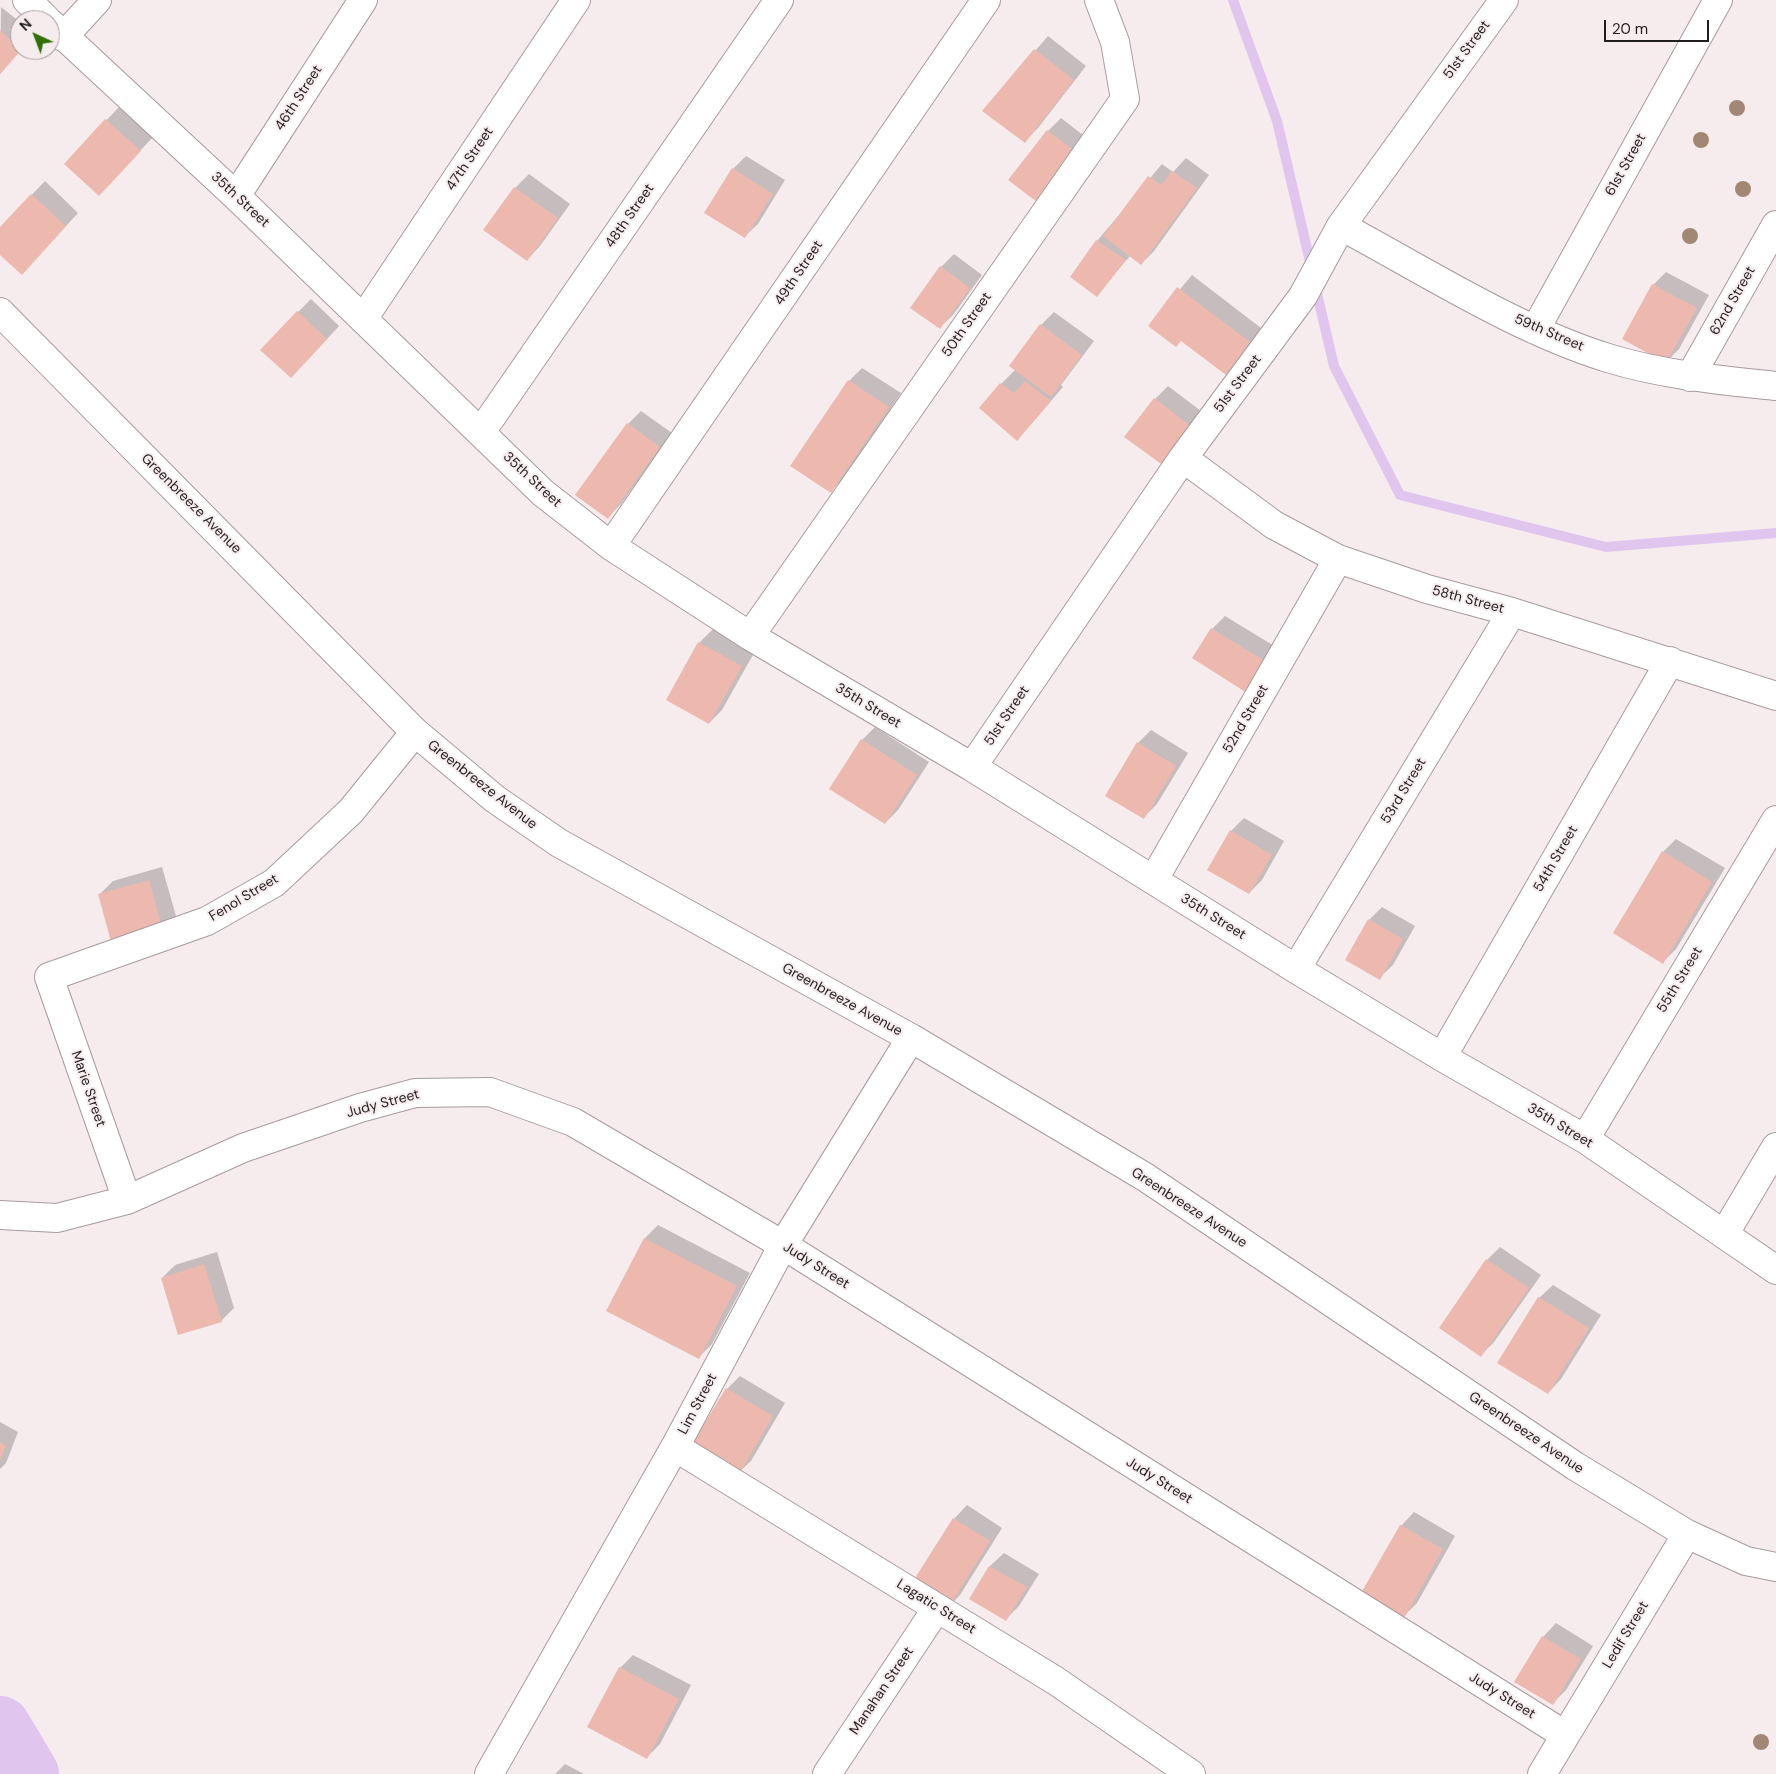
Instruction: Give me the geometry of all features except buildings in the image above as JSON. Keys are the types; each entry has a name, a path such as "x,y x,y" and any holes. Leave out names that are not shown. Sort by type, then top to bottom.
{"street":[{"name":"35th Street","path":"27,0 37,10"},
{"path":"60,23 97,0"},
{"name":"46th Street","path":"236,196 363,0"},
{"name":"47th Street","path":"363,319 576,0"},
{"name":"48th Street","path":"481,432 779,0"},
{"name":"49th Street","path":"611,546 986,0"},
{"name":"50th Street","path":"750,636 1125,99 1115,42 1099,0"},
{"name":"51st Street","path":"972,767 1183,458 1303,296 1341,226 1504,0"},
{"name":"61st Street","path":"1534,330 1718,0"},
{"name":"35th Street","path":"60,33 236,196 543,494 611,546 750,636 972,767 1296,969 1442,1057 1585,1139 1725,1233 1776,1270"},
{"name":"59th Street","path":"1341,226 1534,330 1609,358 1690,377 1776,386"},
{"name":"62nd Street","path":"1690,377 1776,226"},
{"name":"Greenbreeze Avenue","path":"0,312 415,732 495,799 559,843 911,1038 1145,1177 1575,1466 1687,1534 1746,1561 1776,1568"},
{"name":"58th Street","path":"1183,458 1274,525 1338,559 1427,589 1512,612 1776,696"},
{"name":"52nd Street","path":"1154,879 1338,559"},
{"name":"53rd Street","path":"1296,969 1512,612"},
{"name":"54th Street","path":"1442,1057 1670,661"},
{"name":"Fenol Street","path":"49,977 208,921 274,883 351,811 415,732"},
{"name":"55th Street","path":"1585,1139 1776,820"},
{"name":"Marie Street","path":"49,977 127,1200"},
{"name":"Lim Street","path":"489,1774 675,1447 783,1245 911,1038"},
{"name":"Judy Street","path":"0,1215 57,1218 127,1200 243,1148 360,1108 415,1093 490,1092 573,1122 783,1245 1564,1735"},
{"path":"1725,1233 1776,1147"},
{"name":"Lagatic Street","path":"675,1447 1056,1681 1192,1774"},
{"name":"Ledif Street","path":"1564,1735 1687,1534"},
{"name":"Manahan Street","path":"827,1774 937,1608"},
{"path":"1542,1774 1564,1735"}],"waterway":[{"path":"1233,0 1277,121 1312,270"},
{"path":"1315,285 1334,366 1400,495 1606,547 1776,533"},
{"path":"0,1727 28,1774"}]}
